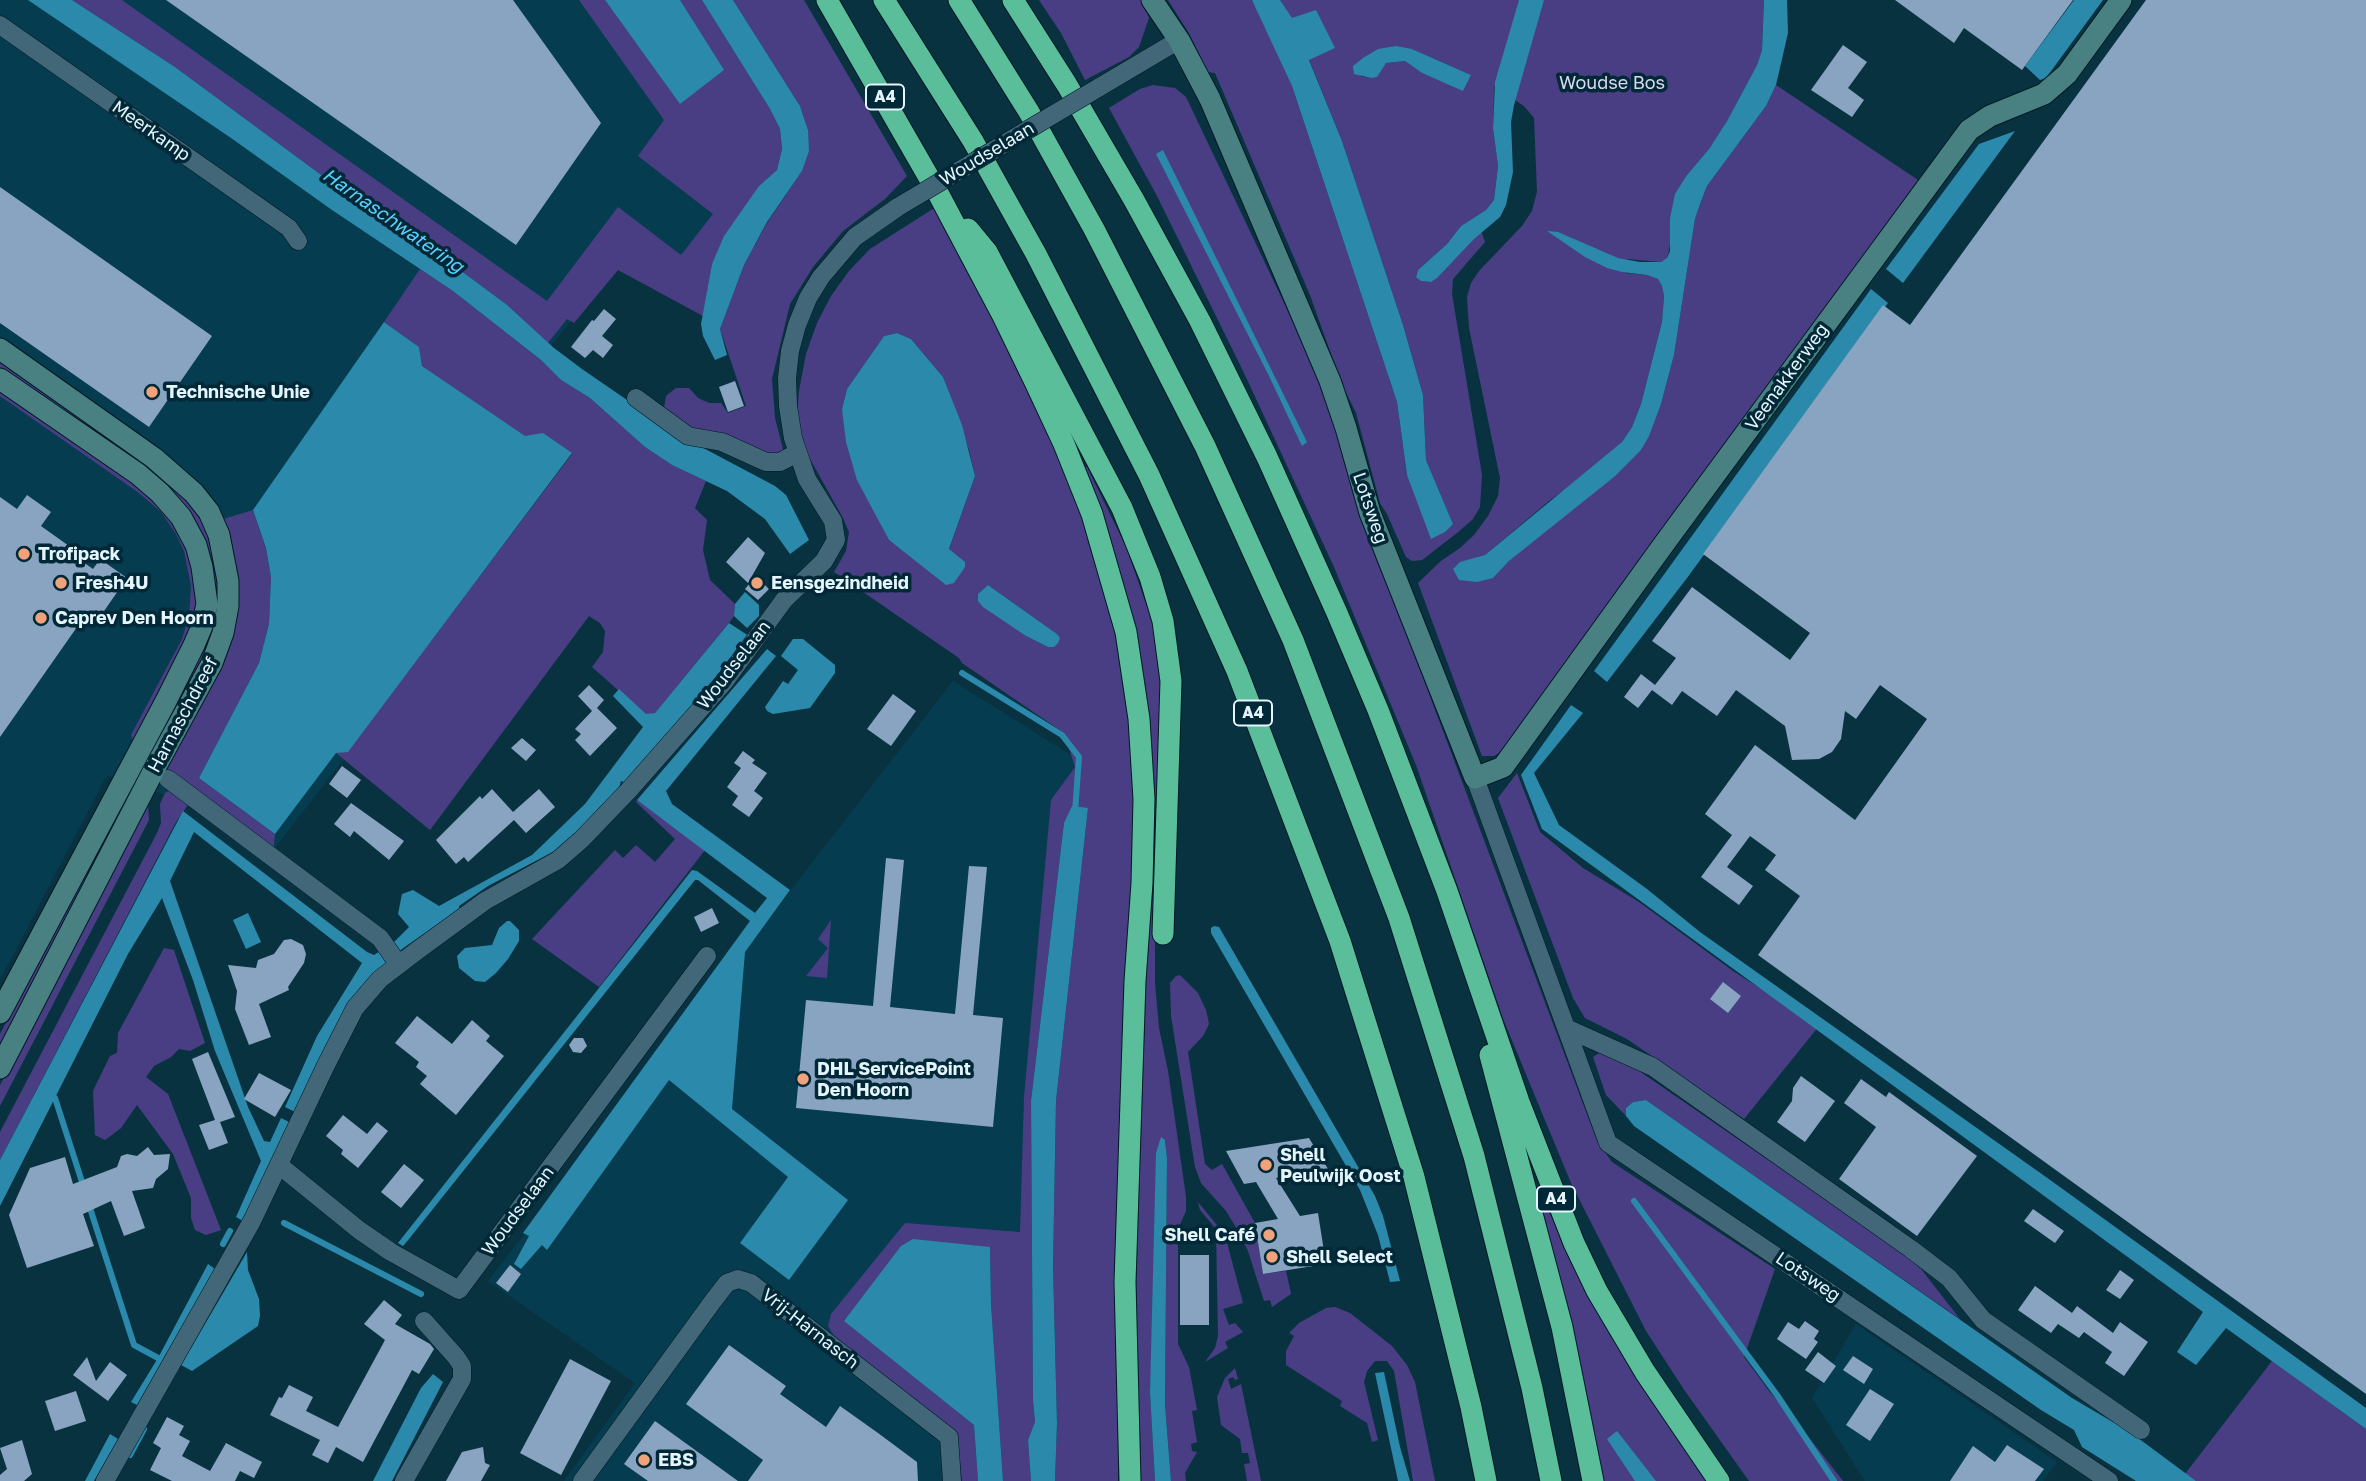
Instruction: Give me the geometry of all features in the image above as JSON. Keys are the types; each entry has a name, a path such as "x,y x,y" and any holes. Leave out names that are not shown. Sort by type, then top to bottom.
{"highway":[{"name":"A4","path":"827,0 939,195 1002,314 1064,444 1109,568 1126,632 1139,719 1144,799 1125,1282 1130,1481"},
{"name":"A4","path":"884,0 973,141 1036,254 1149,475 1237,671 1340,941 1405,1150 1471,1407 1486,1481"},
{"path":"959,0 1028,111 1094,229 1205,446 1293,640 1399,918 1474,1156 1532,1388 1551,1481"},
{"name":"A4","path":"1013,0 1067,85 1134,200 1200,321 1261,444 1378,710 1447,891 1519,1102 1574,1243 1597,1291 1645,1372 1719,1481"},
{"name":"A4","path":"939,195 987,252 1122,508 1150,577 1163,621 1171,681 1163,934"},
{"name":"A4","path":"1447,891 1562,1328 1594,1481"}],"street":[{"name":"Lotsweg","path":"1152,0 1179,40 1210,99 1330,381 1370,513 1475,778 1608,1143 2109,1481"},
{"name":"Veenakkerweg","path":"1475,778 1503,767 1969,130 1990,116 2044,94 2067,74 2121,0"},
{"name":"Meerkamp","path":"0,24 289,228 298,241"},
{"name":"Woudselaan","path":"105,1481 252,1221 355,1008 397,962 485,901 558,860 581,840 725,681 785,600 824,561 836,540 833,522 807,479 797,453 788,406 787,378 790,351 800,316 821,277 855,237 898,207 1179,40"},
{"name":"Harnaschdreef","path":"0,349 155,458 194,493 209,512 219,535 228,580 228,606 223,633 212,663 0,1068"},
{"name":"Harnaschdreef","path":"0,379 138,474 160,493 181,517 196,545 207,604 198,636 166,701 0,1013"},
{"path":"636,398 688,436 722,442 766,462 779,462 797,453"},
{"path":"168,779 380,938 397,962"},
{"name":"Woudselaan","path":"279,1165 359,1230 391,1252 460,1290 707,956"},
{"path":"1566,1028 1653,1067 1950,1278 1983,1320 2141,1430"},
{"name":"Vrij-Harnasch","path":"582,1481 713,1301 727,1283 738,1279 751,1283 948,1437 952,1481"},
{"path":"404,1481 462,1379 462,1366 424,1321"}],"shaded area":[{"path":"0,0 710,0 769,93 682,302 618,263 544,354 430,830 344,759 263,863 183,801 107,775 0,980"},
{"path":"28,0 72,0 175,67 351,197 434,251 506,304 554,348 582,369 675,433 775,486 786,495 809,540 790,554 765,519 727,491 672,465 645,447 590,398 561,380 541,360 453,291"},
{"path":"605,0 680,0 724,70 680,104"},
{"path":"702,0 733,0 800,106 808,130 809,151 802,171 767,222 744,265 720,329 727,355 715,360 703,336 701,324 712,264 724,236 759,186 777,170 782,149 780,129 770,109"},
{"path":"1252,0 1280,0 1292,18 1316,10 1335,48 1309,60 1342,141 1403,325 1423,395 1426,460 1453,524 1445,532 1431,539 1407,475 1397,402 1292,86"},
{"path":"1519,0 1544,0 1514,105 1511,122 1513,172 1506,205 1500,217 1474,239 1437,278 1431,282 1421,281 1416,277 1418,270 1447,244 1461,226 1486,210 1494,200 1498,166 1493,128 1495,82"},
{"path":"1764,0 1787,0 1788,33 1776,85 1766,106 1707,186 1700,204 1695,219 1674,355 1649,436 1641,450 1614,477 1509,561 1493,578 1477,582 1459,580 1453,569 1460,562 1485,555 1622,442 1632,427 1641,404 1662,322 1664,296 1658,279 1607,268 1585,257 1547,231 1558,232 1618,258 1661,262 1667,258 1670,251 1670,218 1675,194 1727,121 1757,65 1762,50"},
{"path":"2074,0 2103,0 2046,78 2040,80 2025,66"},
{"path":"1396,46 1412,49 1471,75 1463,91 1422,73 1405,61 1386,63 1377,77 1354,74 1353,66 1363,58 1378,49"},
{"path":"2015,131 1903,283 1886,269 1979,144"},
{"path":"1163,150 1307,442 1302,446 1156,154"},
{"path":"1871,289 1888,303 1687,578 1607,682 1594,671"},
{"path":"384,322 419,347 422,366 525,436 543,433 572,453 348,752 336,753 275,834 199,778 259,663 269,624 271,577 266,548 253,510"},
{"path":"897,333 911,339 943,377 962,425 975,476 949,549 965,562 965,567 954,583 946,585 889,540 857,480 846,442 842,409 847,389 884,336"},
{"path":"988,585 1057,634 1060,638 1058,643 1054,647 1048,647 1026,636 983,607 978,601 978,594"},
{"path":"745,592 759,605 759,616 747,628 734,616 735,604"},
{"path":"729,623 749,636 713,683 636,773 624,782 621,781 619,788 568,844 488,886 459,906 459,909 402,949 362,988 297,1113 285,1107 317,1036 362,963 194,832 170,881 248,1107 264,1141 270,1142 281,1118 291,1123 243,1221 236,1217 261,1161 215,1051 193,980 162,898 128,954 0,1206 0,1160 183,811 374,955 395,941 409,927 398,914 402,894 413,890 439,906 532,855 585,804 643,727 613,696 619,689 646,714 655,713"},
{"path":"793,639 803,639 835,665 835,673 810,708 773,714 765,707 783,681 788,684 798,670 781,656"},
{"path":"767,649 776,656 666,791 672,804 790,890 745,952 732,1109 848,1200 789,1280 740,1243 788,1177 669,1080 547,1250 542,1245 521,1269 514,1264 529,1236 523,1233 750,921 695,880 409,1239 403,1246 398,1243 692,870 755,913 767,898 637,800"},
{"path":"953,681 1074,757 1040,1258 1049,1481 564,1481 635,1383 488,1281"},
{"path":"1571,705 1583,713 1534,773 1559,825 1647,889 1700,932 2366,1408 2366,1429 2226,1328 2196,1365 2177,1352 2203,1312 1542,829 1521,775"},
{"path":"1072,806 1088,808 1056,1101 1053,1266 1057,1423 1055,1481 1031,1481 1028,1440 1035,1422 1031,1101 1064,823"},
{"path":"248,913 261,942 246,949 233,920"},
{"path":"507,921 519,930 519,941 496,973 485,982 475,981 459,968 457,956 465,948 492,945 499,928"},
{"path":"1214,926 1219,927 1375,1196 1400,1281 1390,1282 1378,1235 1360,1190 1211,933"},
{"path":"1646,1100 2072,1398 2123,1428 2130,1427 2137,1432 2138,1438 2196,1481 2136,1481 2082,1447 2074,1430 2041,1410 1634,1126 1626,1116 1626,1108 1633,1102"},
{"path":"1161,1137 1165,1140 1167,1158 1165,1404 1171,1481 1155,1481 1150,1393 1156,1153"},
{"path":"913,1239 990,1247 991,1304 1003,1481 978,1481 974,1425 844,1321 901,1246"},
{"path":"247,1252 248,1270 259,1299 258,1326 192,1371 181,1365"},
{"path":"208,1264 215,1269 137,1405 131,1402 158,1358"},
{"path":"1856,1324 2057,1462 2043,1481 1865,1481 1812,1398"},
{"path":"1384,1372 1410,1481 1398,1481 1375,1373"},
{"path":"433,1374 443,1382 392,1481 373,1481 421,1388"},
{"path":"1617,1431 1656,1481 1635,1481 1607,1439"},
{"path":"110,1434 118,1439 94,1481 85,1481"}],"green space":[{"path":"72,0 122,0 547,301 618,207 681,255 713,214 638,156 664,120 579,0 605,0 680,103 723,70 680,0 702,0 770,109 780,129 782,149 777,170 759,186 712,264 703,316 618,270 574,323 567,319 548,343 506,304 434,251 351,197 175,67"},
{"path":"733,0 804,0 907,176 885,199 843,231 813,267 790,304 772,379 775,418 783,449 781,455 773,459 693,433 664,408 666,396 676,388 689,388 698,398 709,403 721,403 728,413 746,406 720,329 744,265 767,223 802,171 808,151 808,130 800,106"},
{"path":"1039,0 1143,0 1149,18 1139,47 1129,57 1085,80 1061,33"},
{"name":"Woudse Bos","path":"1168,0 1252,0 1258,10 1292,86 1397,402 1407,475 1453,524 1426,460 1423,395 1403,325 1342,141 1309,59 1334,48 1291,19 1280,0 1764,0 1762,50 1757,65 1727,121 1709,149 1687,175 1667,258 1661,262 1627,259 1625,273 1658,279 1664,296 1662,322 1641,404 1632,427 1622,442 1585,475 1549,501 1485,555 1474,560 1493,578 1509,561 1641,450 1661,404 1674,355 1695,219 1700,204 1707,186 1766,106 1776,85 1918,180 1505,749 1494,756 1482,756 1418,583 1474,535 1498,496 1500,478 1469,328 1467,297 1471,283 1479,271 1522,226 1532,211 1537,192 1534,118 1524,106 1494,86 1493,128 1498,166 1494,200 1486,210 1461,226 1447,244 1418,270 1416,276 1421,281 1431,282 1481,231 1485,242 1453,279 1452,294 1482,475 1480,507 1473,519 1457,533 1422,560 1412,561 1406,557 1380,503 1356,413 1341,382 1310,295 1215,73 1208,72 1190,35","holes":["1412,49 1471,75 1463,90 1422,73 1405,61 1386,63 1371,78 1360,76"]},
{"path":"1153,85 1175,88 1186,97 1325,389 1354,494 1597,1141 1612,1162 1775,1269 1744,1357 1843,1481 1749,1481 1646,1331 1571,1183 1504,1021 1416,765 1334,567 1245,375 1157,196 1109,108 1140,89"},
{"path":"939,205 1066,458 1124,638 1136,762 1119,1355 1118,1481 1055,1481 1057,1423 1053,1266 1056,1101 1088,808 1064,823 1031,1101 1035,1423 1028,1440 1031,1481 1003,1481 991,1304 990,1247 844,1320 974,1425 978,1481 962,1481 958,1441 948,1426 834,1336 828,1326 831,1314 905,1223 1020,1232 1024,1097 1051,800 1075,767 1064,733 834,572 846,551 849,532 804,448 797,416 799,391 806,354 817,323 831,296 849,271 870,249","holes":["897,333 911,339 943,377 969,450 975,476 949,550 905,552 889,540 878,518 842,409 847,389 884,336","988,585 1057,634 1048,647 1026,636 978,594"]},
{"path":"420,269 453,291 541,360 561,380 590,398 645,447 672,465 706,481 695,508 707,520 703,550 710,580 735,604 734,616 729,623 655,713 646,715 592,667 603,652 605,631 600,623 589,616 430,830 336,753 348,751 572,454 525,437 422,366 419,347 384,322"},
{"path":"0,357 149,462 198,509 223,574 214,643 156,757 149,751 194,665 204,543 0,370"},
{"path":"0,386 144,486 193,548 198,618 138,743 131,735 182,639 189,616 191,586 184,551 161,512 139,493 0,396"},
{"path":"1087,467 1126,547 1165,666 1155,983 1159,1028 1168,1071 1186,1197 1186,1211 1178,1229 1178,1344 1189,1367 1197,1410 1192,1411 1197,1442 1191,1444 1192,1451 1197,1452 1185,1473 1186,1481 1171,1481 1165,1404 1165,1140 1150,1393 1155,1481 1138,1481 1135,1393 1135,1133 1149,725 1083,468"},
{"path":"253,510 266,549 271,577 269,624 259,663 199,778 275,834 273,853 165,769 220,664 220,520"},
{"path":"142,763 149,769 0,1056 0,1034"},
{"path":"1517,773 1540,832 1583,868 1639,902 1733,971 1819,1026 1744,1119 1627,1039 1585,1018 1573,998 1498,798"},
{"path":"170,790 190,802 176,822 0,1160 0,1132 157,833 161,823 160,804 165,793"},
{"path":"637,800 705,850 599,987 532,939 615,850 623,858 636,845 655,862 675,839 636,802"},
{"path":"148,803 149,820 0,1106 0,1085"},
{"path":"831,920 827,978 806,976 828,948 818,939"},
{"path":"164,948 174,950 205,1043 190,1051 179,1049 171,1057 154,1066 146,1077 168,1094 221,1230 206,1235 195,1230 191,1218 191,1198 173,1154 137,1105 121,1128 105,1140 95,1135 93,1091 110,1056 117,1053 118,1033"},
{"path":"1180,975 1198,993 1209,1024 1203,1036 1188,1052 1205,1164 1212,1170 1222,1164 1255,1223 1263,1274 1286,1271 1291,1294 1272,1307 1270,1300 1264,1301 1248,1251 1237,1229 1226,1211 1201,1183 1195,1167 1171,1016 1170,983"},
{"path":"1601,1052 1629,1064 1900,1251 1921,1269 1960,1319 1646,1100 1633,1102 1626,1108 1626,1116 1606,1095 1593,1057"},
{"path":"1535,1189 1571,1250 1714,1481 1601,1481"},
{"path":"1198,1202 1225,1235 1243,1303 1223,1309 1229,1325 1235,1323 1243,1332 1225,1342 1228,1348 1205,1362 1215,1348 1218,1336 1216,1229 1200,1210"},
{"path":"1335,1307 1350,1313 1392,1346 1407,1365 1415,1382 1435,1481 1413,1481 1394,1371 1387,1361 1375,1361 1367,1371 1364,1382 1378,1440 1372,1442 1367,1423 1340,1406 1342,1401 1286,1365 1286,1351 1294,1336 1289,1333 1299,1323 1326,1308"},
{"path":"2272,1361 2366,1429 2366,1481 2196,1481 2185,1474"},
{"path":"1235,1368 1238,1379 1228,1379 1231,1389 1241,1384 1261,1481 1247,1481 1244,1464 1250,1463 1248,1453 1242,1453 1240,1439 1221,1425 1217,1397 1225,1378"}],"building":[{"path":"166,0 513,0 601,123 516,245"},
{"path":"1895,0 2073,0 2022,70 1964,28 1954,43"},
{"path":"2146,0 2366,0 2366,1394 1758,955 1800,896 1765,870 1776,855 1750,836 1727,867 1753,886 1739,905 1701,877 1732,835 1705,814 1755,745 1855,820 1927,719 1880,685 1856,719 1845,711 1841,739 1832,752 1819,759 1792,760 1785,726 1736,690 1717,716 1682,691 1672,705 1652,690 1638,708 1624,697 1641,674 1655,685 1676,658 1652,641 1692,587 1790,660 1810,633 1703,554 1883,305 1910,325"},
{"path":"1843,45 1867,62 1848,88 1864,100 1852,117 1811,90"},
{"path":"0,187 212,336 149,427 0,323"},
{"path":"604,309 616,319 602,336 613,345 603,358 593,350 585,358 571,347"},
{"path":"735,381 744,406 728,412 719,387"},
{"name":"Caprev Den Hoorn","path":"27,495 51,512 41,526 69,546 66,550 93,569 100,559 127,578 95,624 84,617 0,737 0,497 17,509"},
{"path":"748,537 765,553 748,583 726,562"},
{"name":"Eensgezindheid","path":"756,576 769,589 758,600 745,589"},
{"path":"589,685 604,700 597,708 617,728 590,756 575,740 581,734 575,729 592,711 578,696"},
{"path":"893,694 916,711 891,746 867,729"},
{"path":"522,738 536,750 526,761 511,748"},
{"path":"743,751 755,760 752,763 767,773 754,791 763,798 749,817 732,805 738,796 727,787 741,768 734,763"},
{"path":"342,766 361,780 347,798 329,784"},
{"path":"492,789 513,812 539,789 555,807 526,833 514,820 468,862 464,857 456,864 436,840 480,796 482,799"},
{"path":"351,803 404,841 389,860 354,831 350,837 334,824"},
{"path":"886,858 904,860 890,1007 955,1014 969,866 987,867 973,1015 1003,1018 993,1127 796,1108 806,1000 873,1006"},
{"path":"712,908 719,923 701,932 694,917"},
{"path":"291,939 303,945 306,954 304,963 288,987 289,990 259,1004 271,1037 249,1045 235,1009 237,991 228,965 256,968 258,960 274,954 284,940"},
{"path":"1723,982 1741,996 1728,1013 1710,999"},
{"path":"417,1016 452,1044 472,1020 490,1036 486,1041 504,1056 456,1115 420,1084 427,1076 416,1067 419,1062 395,1043"},
{"path":"574,1038 583,1038 587,1046 581,1053 573,1052 569,1045"},
{"path":"208,1052 235,1117 220,1122 228,1143 209,1150 199,1125 215,1120 192,1059"},
{"path":"259,1073 291,1090 275,1117 244,1099"},
{"path":"1801,1076 1835,1101 1805,1142 1777,1122 1792,1101 1793,1088"},
{"path":"1861,1079 1886,1097 1889,1092 1977,1156 1917,1236 1839,1179 1876,1127 1844,1103"},
{"path":"343,1115 367,1134 377,1122 388,1131 358,1168 341,1154 343,1150 326,1136"},
{"path":"1309,1138 1328,1169 1276,1178 1300,1216 1318,1213 1326,1264 1263,1274 1255,1223 1278,1219 1256,1182 1244,1184 1226,1151"},
{"path":"148,1147 154,1155 170,1154 168,1169 156,1179 153,1188 132,1191 145,1228 124,1236 111,1201 83,1214 94,1246 27,1268 9,1215 30,1168 65,1157 73,1184 117,1167 121,1156 137,1156"},
{"path":"404,1164 424,1180 401,1208 381,1192"},
{"path":"2033,1209 2064,1231 2055,1243 2024,1221"},
{"path":"1180,1255 1209,1255 1209,1325 1180,1325"},
{"path":"510,1265 521,1274 508,1292 496,1283"},
{"path":"2120,1270 2134,1280 2120,1299 2106,1290"},
{"path":"2035,1286 2072,1313 2077,1306 2113,1333 2120,1322 2148,1342 2124,1376 2105,1363 2112,1352 2084,1332 2079,1338 2058,1324 2051,1333 2018,1310"},
{"path":"384,1300 402,1315 395,1324 434,1349 419,1374 412,1370 363,1462 336,1447 328,1463 312,1455 320,1440 270,1415 289,1385 313,1397 306,1411 338,1427 385,1340 364,1324"},
{"path":"1805,1321 1819,1331 1814,1339 1818,1342 1806,1359 1777,1339 1788,1322 1799,1329"},
{"path":"729,1345 786,1386 780,1394 826,1427 840,1406 878,1433 917,1462 918,1481 748,1481 763,1460 686,1404"},
{"path":"1818,1352 1836,1366 1824,1383 1805,1370"},
{"path":"1853,1356 1873,1369 1864,1384 1843,1370"},
{"path":"87,1357 96,1381 110,1362 127,1375 108,1401 73,1375"},
{"path":"570,1359 611,1381 561,1475 520,1453"},
{"path":"1870,1389 1894,1404 1870,1441 1846,1425"},
{"path":"76,1391 86,1421 55,1431 45,1401"},
{"path":"167,1417 184,1426 179,1435 190,1441 182,1456 210,1471 226,1443 262,1462 254,1478 240,1471 235,1481 172,1481 150,1470 161,1448 153,1443"},
{"path":"655,1421 738,1481 648,1481 624,1464"},
{"path":"22,1440 32,1474 24,1481 0,1481 0,1475 7,1469 0,1448"},
{"path":"2007,1445 2044,1469 2035,1481 1950,1481 1973,1446 1995,1462"},
{"path":"483,1447 485,1463 490,1465 481,1481 446,1481 462,1452"}],"waterway":[{"path":"962,673 1062,735 1079,757 1075,812"},
{"path":"55,1098 84,1188"},
{"path":"1634,1201 1777,1395 1834,1481"},
{"path":"89,1205 134,1345 160,1359"},
{"path":"284,1223 421,1294"},
{"path":"223,1244 230,1231"},
{"path":"130,1455 144,1429"}],"place":[{"name":"Technische Unie","path":"152,392"},
{"name":"Trofipack","path":"24,554"},
{"name":"Fresh4U","path":"61,583"},
{"name":"Eensgezindheid","path":"757,583"},
{"name":"Caprev Den Hoorn","path":"41,618"},
{"name":"DHL ServicePoint Den Hoorn","path":"803,1079"},
{"name":"Shell Peulwijk Oost","path":"1266,1165"},
{"name":"Shell Café","path":"1269,1235"},
{"name":"Shell Select","path":"1272,1257"},
{"name":"EBS","path":"644,1460"}],"water label":[{"name":"Harnaschwatering","path":"393,221"}]}
